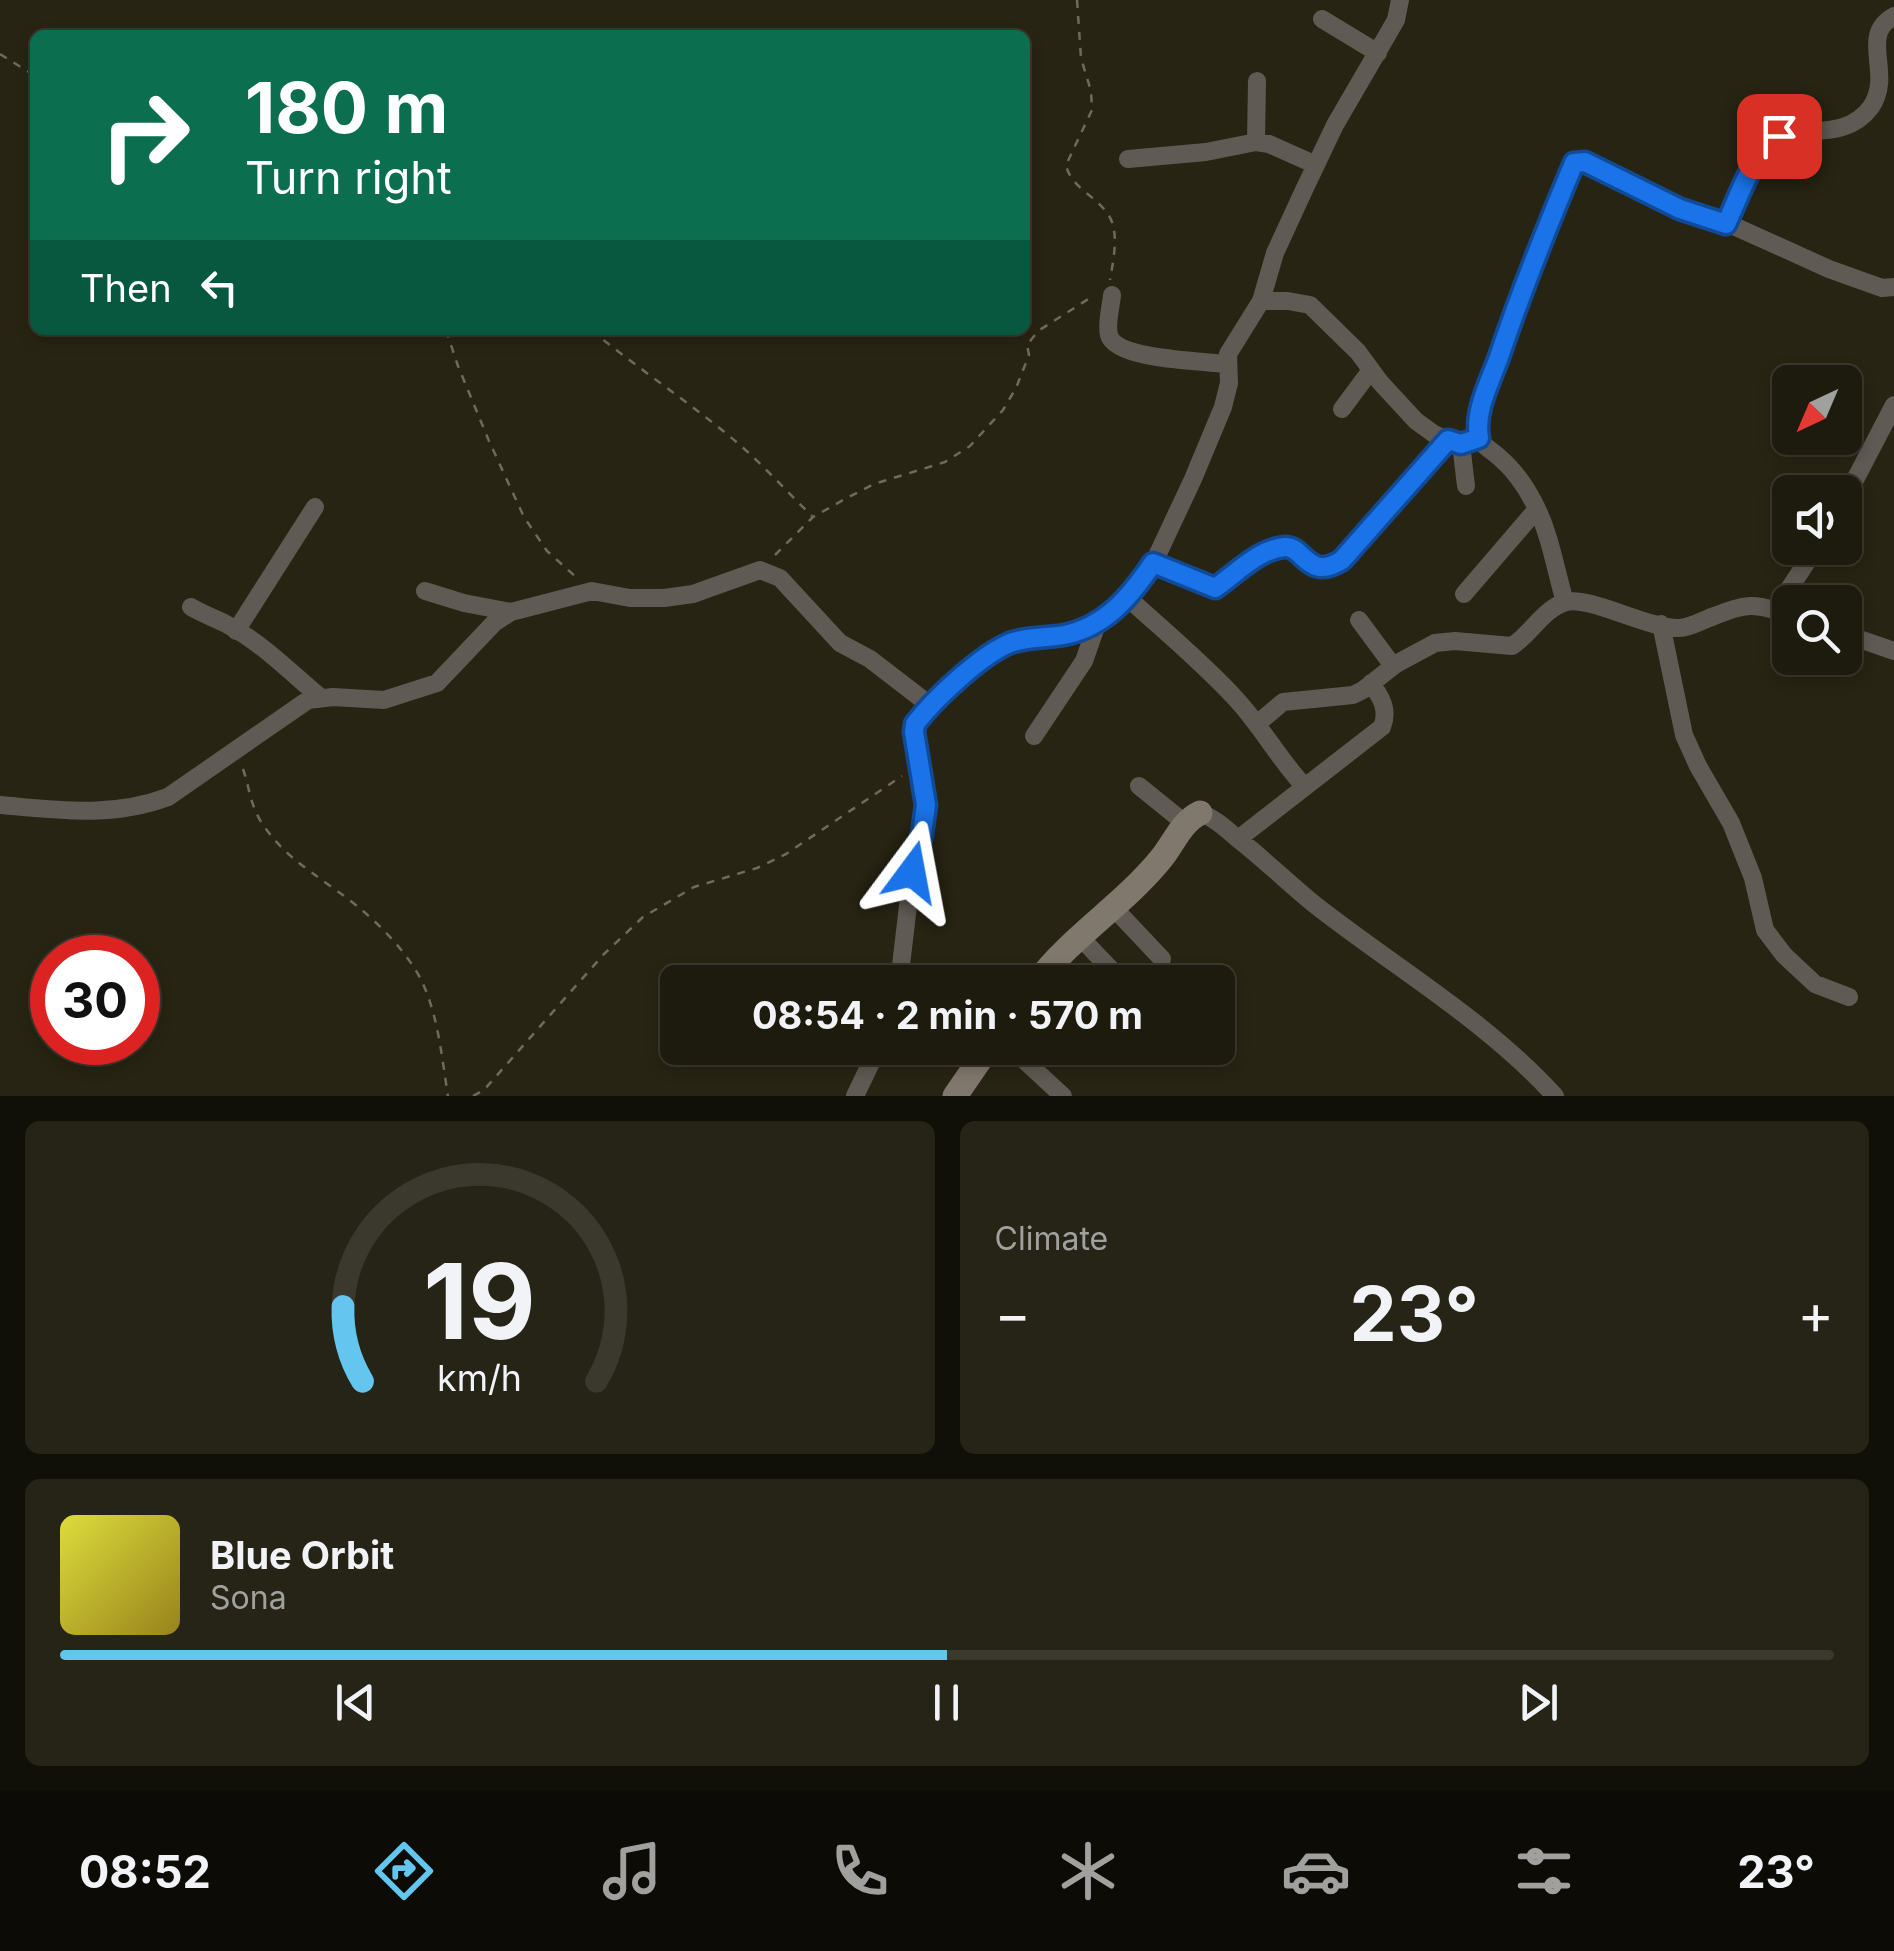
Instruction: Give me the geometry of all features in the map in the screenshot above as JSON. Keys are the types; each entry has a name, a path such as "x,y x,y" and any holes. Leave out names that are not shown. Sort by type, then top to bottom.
{"street":[{"path":"901,965 912,872 926,805 915,724 982,660 1012,642 1066,634 1097,624 1127,597 1153,563 1212,437 1228,383 1228,354 1261,302 1275,253 1335,125 1396,20 1400,0"},
{"path":"1726,224 1768,144 1779,136 1831,130 1857,122 1871,107 1882,75 1876,46 1878,32 1894,16"},
{"path":"1322,20 1378,53"},
{"path":"1256,81 1256,142"},
{"path":"1128,159 1206,152 1256,142 1316,165"},
{"path":"1153,563 1215,588 1238,569 1285,547 1294,548 1304,560 1321,567 1334,565 1352,552 1463,441 1479,413 1574,163 1585,162 1680,209 1726,224 1829,269 1882,288 1894,287"},
{"path":"1112,295 1108,323 1114,345 1137,354 1227,364"},
{"path":"1261,302 1310,305 1334,326 1416,420 1486,447 1502,459 1547,532 1565,602"},
{"path":"1342,409 1372,370"},
{"path":"1858,475 1894,405"},
{"path":"1463,441 1466,486"},
{"path":"236,630 315,507"},
{"path":"1464,594 1536,509"},
{"path":"0,805 84,813 130,809 168,797 308,700 384,700 437,682 511,612 592,591 630,598 664,598 712,589 760,570 780,578 840,643 870,659 931,706"},
{"path":"425,590 511,612"},
{"path":"1127,597 1214,677 1258,724 1304,786"},
{"path":"1258,724 1283,702 1353,695 1393,666 1435,643 1455,640 1512,646 1565,602 1580,602 1680,628 1746,604 1772,609"},
{"path":"191,607 236,630 320,697"},
{"path":"1359,620 1393,666"},
{"path":"1034,736 1084,661 1097,624"},
{"path":"1662,624 1684,735 1730,823 1753,878 1765,930 1784,955 1815,984 1849,996"},
{"path":"1862,640 1894,651"},
{"path":"1238,839 1382,727 1386,718 1384,706 1372,683"},
{"path":"1140,786 1193,818 1209,816 1313,903 1468,1019 1528,1068 1555,1096"},
{"path":"1052,965 1151,870 1193,818"},
{"path":"1112,906 1162,959"},
{"path":"1079,936 1107,965"},
{"path":"855,1096 870,1065"},
{"path":"956,1096 977,1065"},
{"path":"1030,1065 1063,1096"}],"path":[{"path":"760,570 813,517 874,484 945,462 970,446 1003,410 1016,388 1031,338 1090,298 1112,295 1112,222 1099,203 1066,171 1092,110 1091,91 1080,58 1078,0"},
{"path":"0,54 30,73"},
{"path":"448,335 489,442 524,517 547,551 592,591"},
{"path":"597,335 731,437 813,517"},
{"path":"234,752 248,782 250,801 280,847 374,920 413,965 434,1012 448,1096"},
{"path":"473,1096 484,1090 604,954 643,917 694,887 756,868 786,854 920,763"}],"route":[{"path":"912,872 926,805 915,724 958,680 1012,642 1091,628 1124,600 1153,563 1215,588 1238,569 1285,547 1294,548 1304,560 1321,567 1342,560 1448,440 1461,444 1479,438 1479,413 1489,384 1574,163 1585,162 1680,209 1726,224 1757,161 1779,136"}]}
